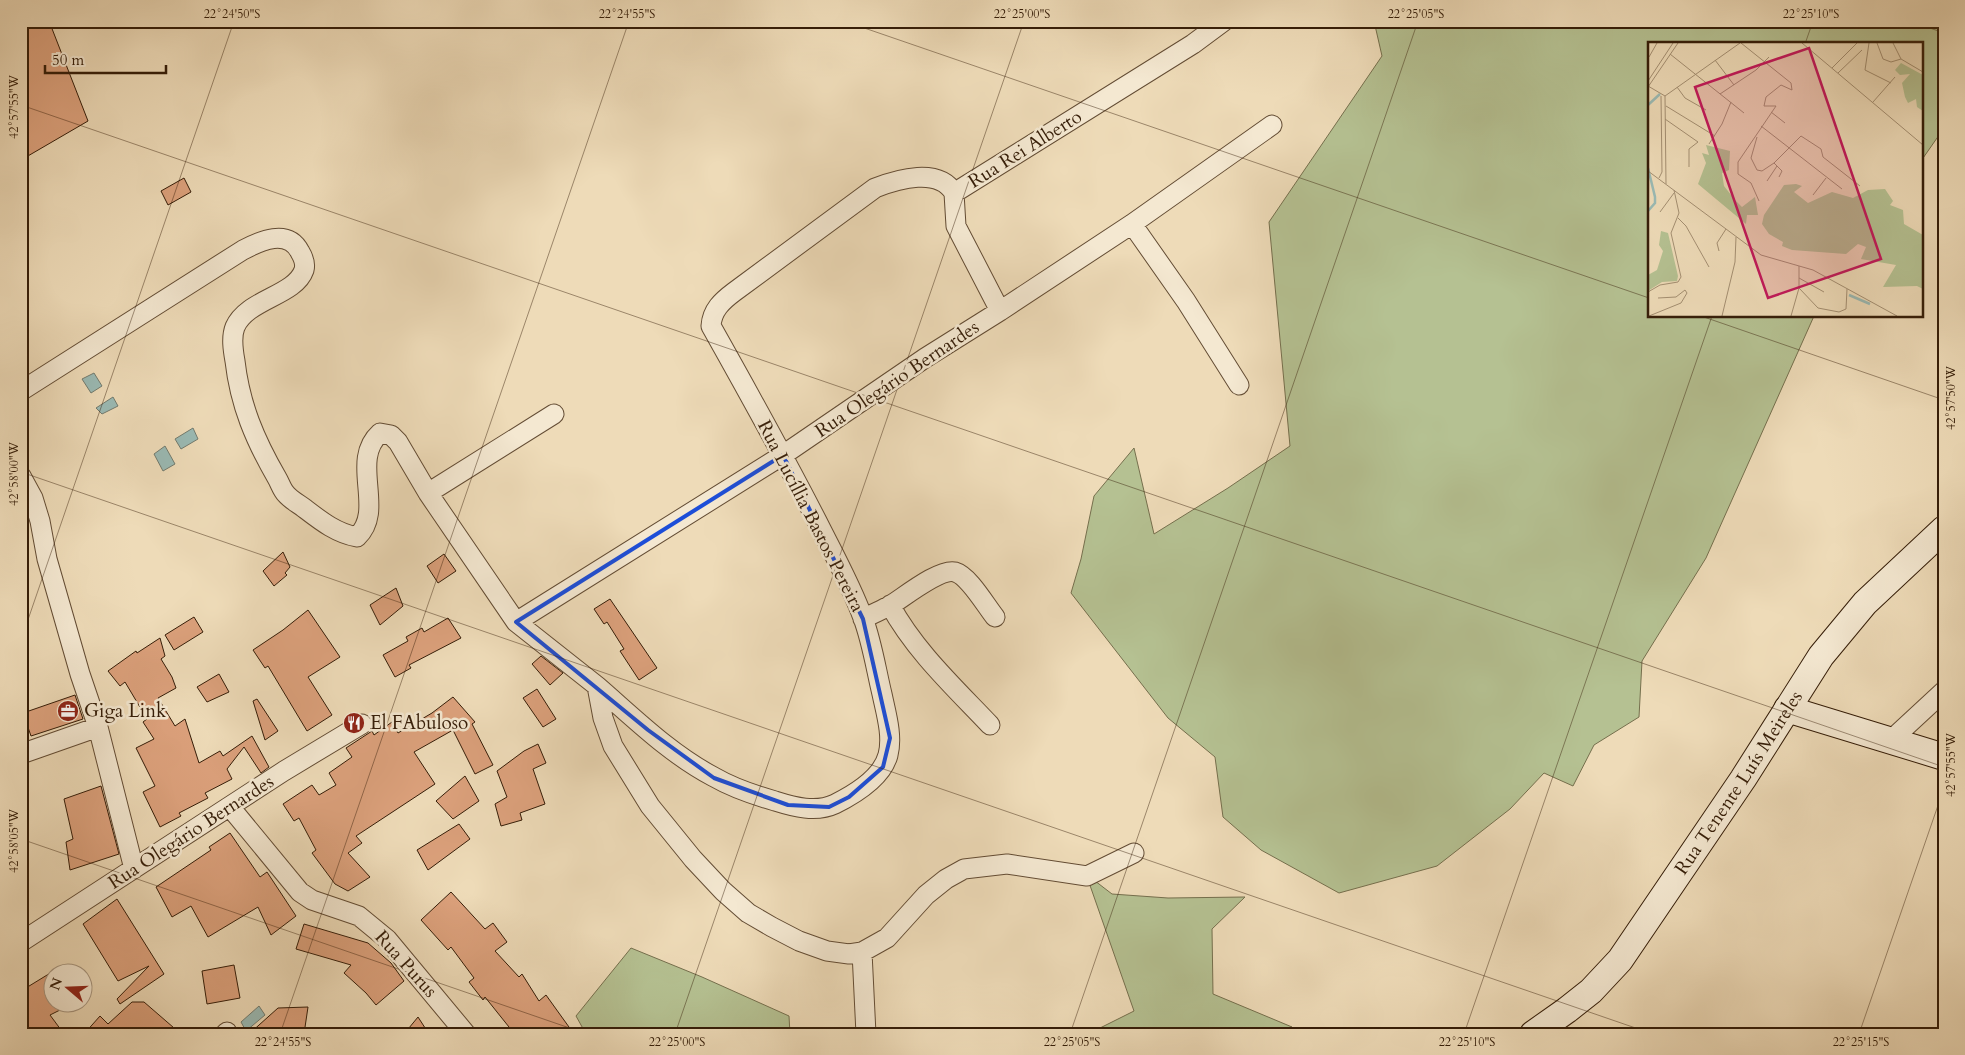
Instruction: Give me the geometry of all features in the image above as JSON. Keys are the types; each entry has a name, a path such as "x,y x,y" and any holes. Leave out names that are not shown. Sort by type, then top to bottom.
{"main road":[{"name":"Rua Tenente Luís Meireles","path":"1533,1034 1568,1010 1591,991 1620,960 1743,779 1821,656 1865,603 1944,529"},
{"path":"1788,709 1944,757"}],"street":[{"name":"Rua Rei Alberto","path":"711,326 714,313 724,300 875,188 888,183 936,178 944,181 954,192 1193,44 1224,21"},
{"name":"Rua Olegário Bernardes","path":"516,622 783,455 925,358 1132,224 1272,125"},
{"path":"954,192 956,226 1000,311"},
{"path":"1132,224 1186,301 1239,385"},
{"name":"Rua Lucíllia Bastos Pereira","path":"21,391 257,242 278,238 287,240 298,248 305,262 304,270 294,283 252,308 236,326 233,337 236,370 245,412 266,460 286,494 324,523 345,534 357,537 363,531 369,511 366,480 369,450 372,441 380,433 391,435 398,442 428,493 516,622 597,686 681,758 714,778 750,793 788,805 816,809 829,807 850,797 868,783 883,767 888,754 890,738 863,619 847,582 783,455 711,326"},
{"path":"428,493 554,414"},
{"path":"21,476 33,498 40,521 52,577 80,674 98,727 134,869"},
{"path":"863,619 890,605 933,578 950,571 956,572 968,582 995,618"},
{"path":"890,605 914,643 990,724"},
{"path":"597,686 603,718 613,746 650,806 693,859 748,914 799,941 834,952 849,954 862,952 887,938 926,895 946,879 964,869 1007,864 1087,876 1134,853"},
{"path":"1890,741 1944,691"},
{"name":"Rua Olegário Bernardes","path":"21,942 362,724"},
{"path":"21,754 98,727"},
{"name":"Rua Purus","path":"230,807 300,892 312,900 359,916 387,939 465,1033"},
{"path":"862,952 866,1034"}],"highlighted area":[{"path":"783,455 863,619 890,738 883,767 849,797 829,807 788,805 714,778 648,730 516,622"}],"green space":[{"path":"1374,21 1944,21 1944,128 1922,160 1922,42 1648,42 1648,318 1813,318 1706,558 1642,661 1639,717 1594,745 1573,786 1544,773 1510,809 1437,866 1339,893 1261,850 1223,817 1215,757 1168,718 1071,593 1081,559 1094,496 1134,448 1154,534 1228,488 1290,446 1269,222 1382,56"},
{"path":"1086,874 1112,894 1168,898 1245,897 1212,929 1213,994 1292,1027 1256,1034 1088,1034 1134,1011"},
{"path":"631,948 789,1016 790,1034 586,1034 576,1016"}],"water":[{"path":"94,373 102,386 91,393 82,379"},
{"path":"113,397 118,406 102,414 96,408"},
{"path":"193,428 198,439 181,449 175,439"},
{"path":"165,446 175,464 163,471 154,454"},
{"path":"259,1006 265,1015 246,1031 241,1022"}],"building":[{"path":"21,21 49,21 88,121 21,160"},
{"path":"184,178 191,192 168,205 161,191"},
{"path":"283,552 290,567 285,573 287,575 274,586 263,571"},
{"path":"444,554 456,571 438,583 427,566"},
{"path":"396,588 403,606 380,625 370,605"},
{"path":"610,599 657,668 639,680 620,651 624,649 607,622 604,624 594,609"},
{"path":"308,610 340,657 308,677 332,715 307,731 268,666 265,668 253,650"},
{"path":"194,617 203,632 174,650 165,635"},
{"path":"448,618 461,638 409,665 411,668 395,677 383,655 408,641 406,637 422,628 424,632"},
{"path":"160,638 165,656 161,659 172,677 176,688 158,698 175,726 185,719 199,763 220,751 223,756 252,736 269,767 261,773 244,747 227,769 232,779 205,793 208,798 179,813 181,816 160,827 143,792 155,786 136,748 154,739 143,722 147,719 125,682 120,686 108,671 136,651 137,653"},
{"path":"541,656 563,673 550,685 532,664"},
{"path":"219,674 229,692 207,702 197,687"},
{"path":"537,689 556,719 543,727 523,698"},
{"path":"75,695 83,719 31,736 23,713"},
{"path":"453,697 475,722 472,724 493,765 475,774 453,730 414,752 435,784 356,836 362,843 348,853 370,877 348,891 335,884 312,853 316,850 299,818 294,821 283,804 312,785 319,795 336,785 329,773 352,757 346,748 372,731 374,735 392,722 398,733 432,713"},
{"path":"257,699 278,731 265,740 253,701"},
{"path":"538,744 546,763 533,769 545,804 520,813 522,820 501,826 495,804 507,797 497,771 524,751"},
{"path":"465,776 479,801 453,819 436,801"},
{"path":"101,786 119,854 70,870 66,842 73,839 64,799"},
{"path":"459,824 470,839 428,870 417,850"},
{"path":"230,833 260,877 267,872 296,916 271,935 258,907 208,937 191,906 172,917 156,887 211,850 209,847"},
{"path":"451,892 485,929 493,923 507,942 495,951 519,977 522,974 539,1001 546,995 574,1034 500,1034 509,1027 485,997 483,1000 469,982 474,978 451,947 448,950 421,920"},
{"path":"117,899 164,974 120,1004 117,999 149,966 118,981 83,924"},
{"path":"304,924 368,943 391,963 404,981 376,1005 344,973 351,965 296,949"},
{"path":"234,965 240,998 207,1004 202,971"},
{"path":"42,978 42,1012 56,1012 50,1015 64,1034 21,1034 21,991"},
{"path":"132,1002 144,1002 181,1034 84,1034 100,1016 108,1024"},
{"path":"308,1007 304,1034 249,1034 278,1008"},
{"path":"418,1017 429,1034 404,1034"}],"place":[{"name":"Giga Link","path":"68,711"},
{"name":"El FAbuloso","path":"354,723"}]}
